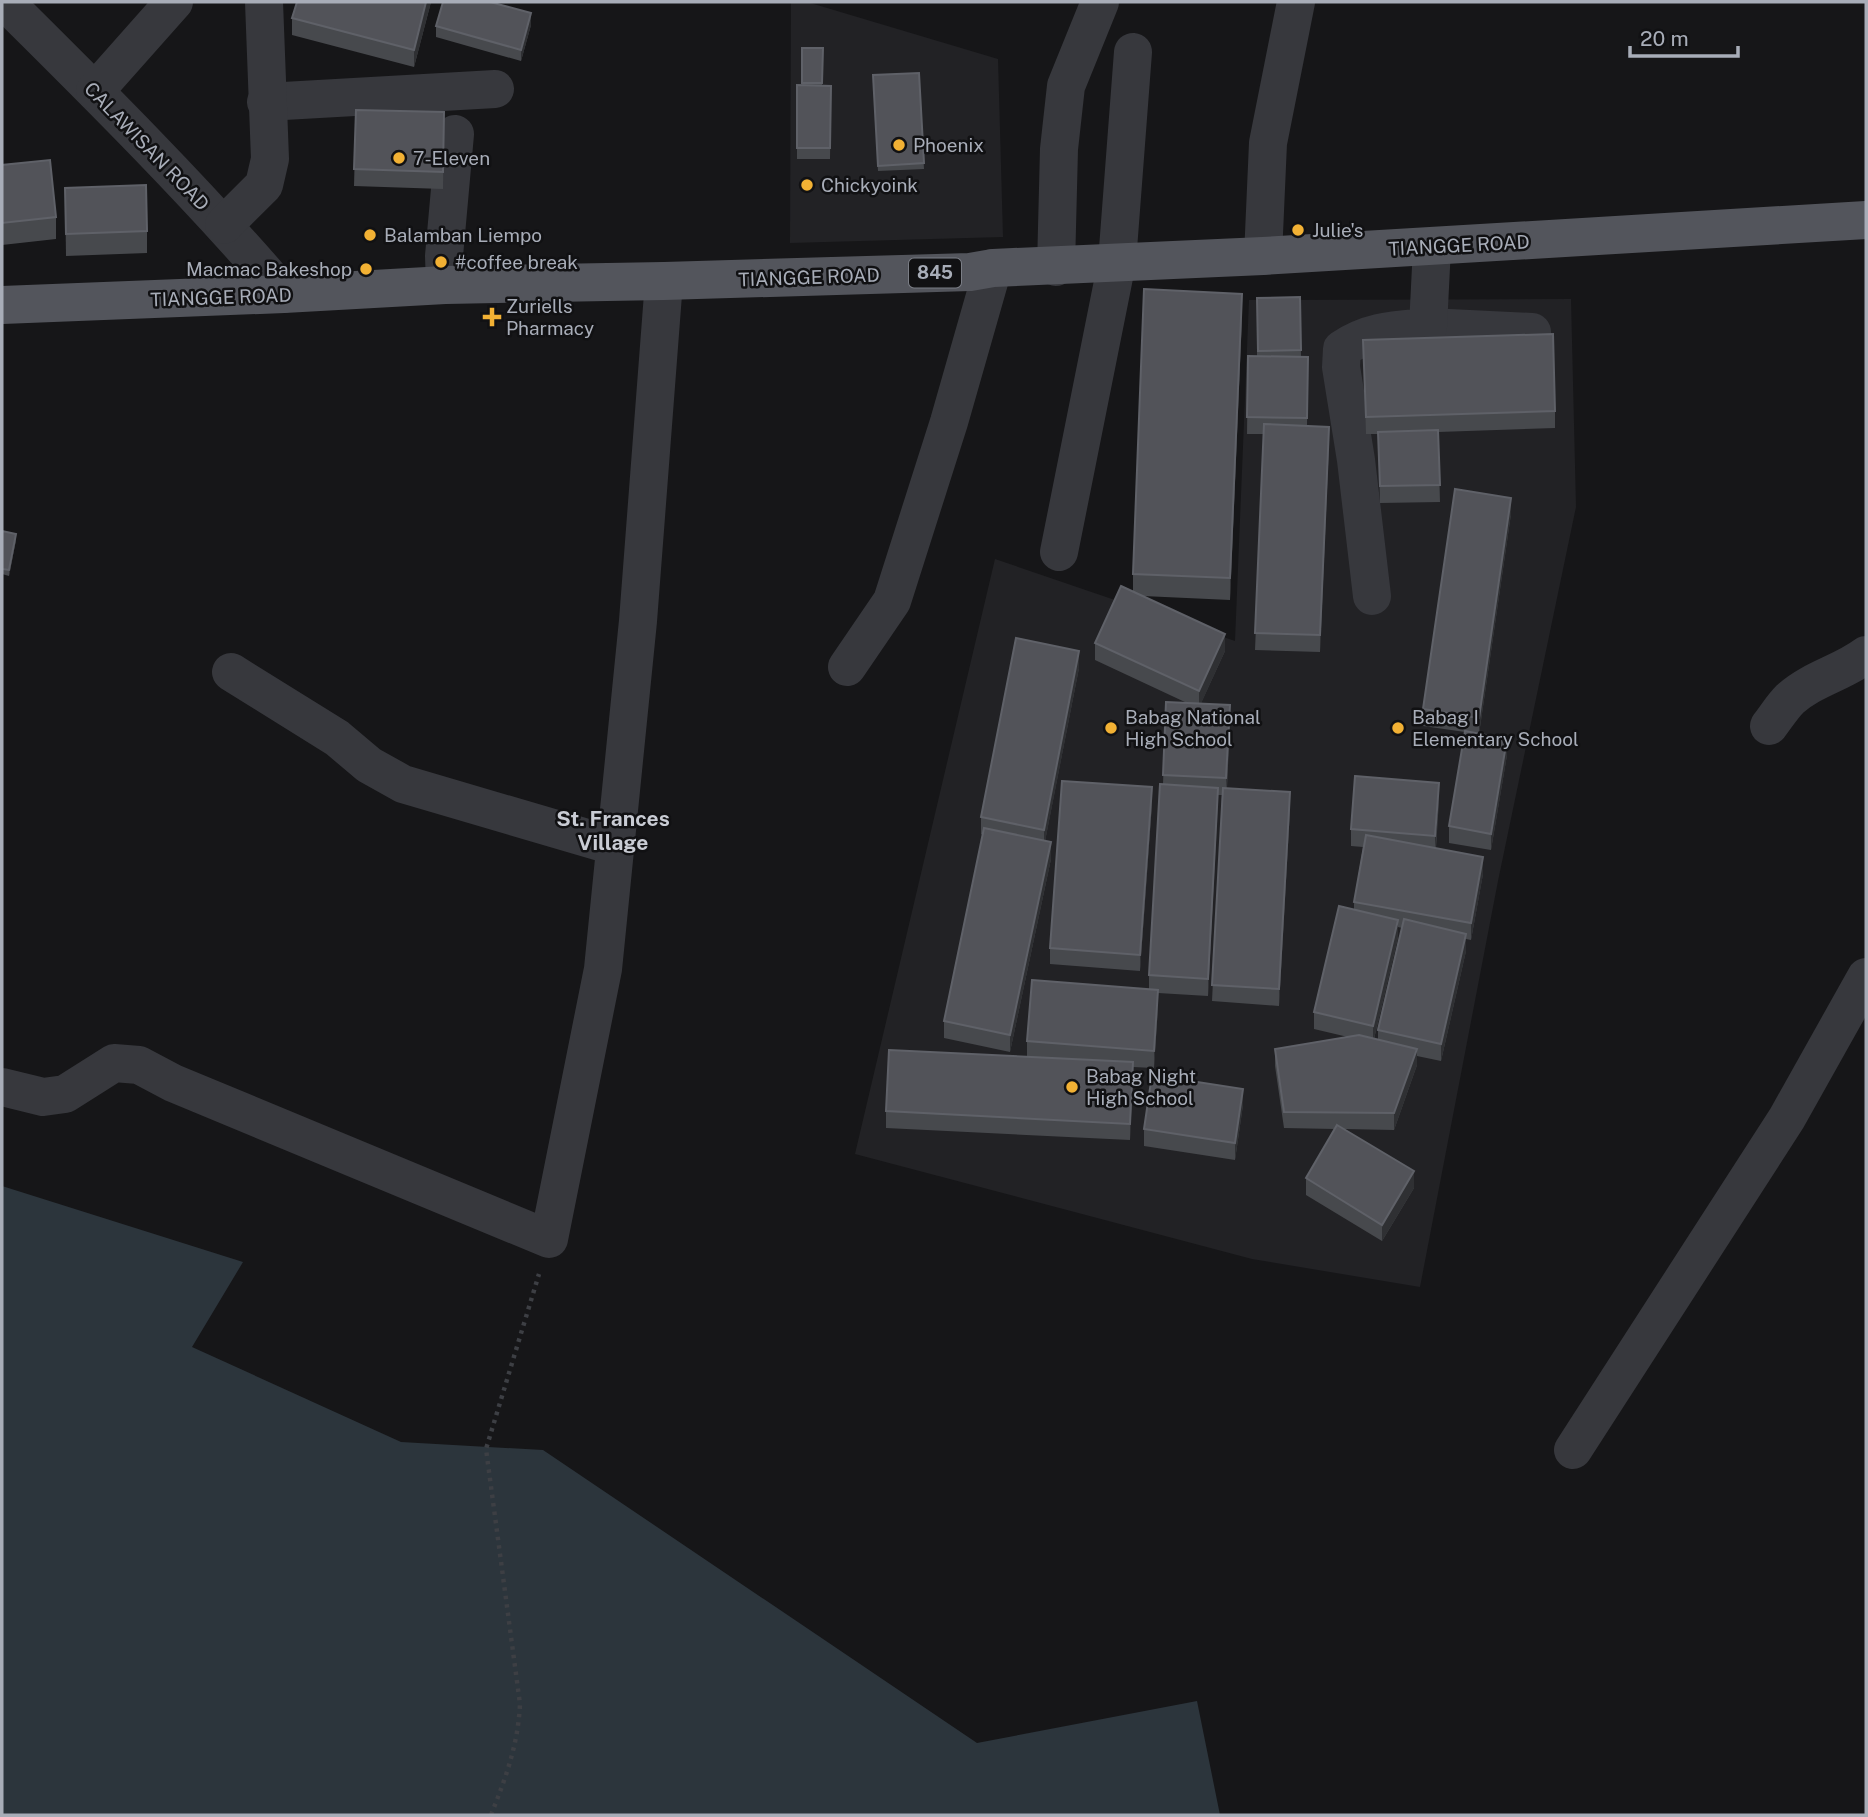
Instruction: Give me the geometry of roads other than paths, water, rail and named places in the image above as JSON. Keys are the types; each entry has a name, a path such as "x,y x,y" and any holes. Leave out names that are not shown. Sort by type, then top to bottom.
{"main road":[{"name":"TIANGGE ROAD","path":"2,305 284,295 445,285 970,272 993,268 1056,267 1864,225"}],"street":[{"name":"CALAWISAN ROAD","path":"5,2 224,225 284,295"},
{"path":"95,92 174,2"},
{"path":"224,225 264,185 270,159 264,2"},
{"path":"1056,267 1059,149 1066,86 1100,2"},
{"path":"1263,256 1268,143 1296,2"},
{"path":"1059,552 1117,262 1133,52"},
{"path":"267,102 495,89"},
{"path":"445,285 444,256 455,134"},
{"path":"1428,327 1432,247"},
{"path":"848,667 892,601 949,422 993,268"},
{"path":"2,1087 43,1097 65,1094 114,1063 139,1065 173,1083 549,1240 603,969 638,621 664,281"},
{"path":"1371,596 1356,460 1341,367 1342,349 1359,338 1380,332 1428,327 1532,332"},
{"path":"1769,726 1788,701 1797,694 1866,655"},
{"path":"231,672 338,738 369,765 403,783 614,846"},
{"path":"1573,1450 1787,1118 1866,977"}],"place":[{"name":"Phoenix","path":"899,145"},
{"name":"7-Eleven","path":"399,158"},
{"name":"Chickyoink","path":"807,185"},
{"name":"Julie's","path":"1298,230"},
{"name":"Balamban Liempo","path":"370,235"},
{"name":"#coffee break","path":"441,262"},
{"name":"Macmac Bakeshop","path":"366,269"},
{"name":"Zuriells Pharmacy","path":"492,317"},
{"name":"Babag National High School","path":"1111,728"},
{"name":"Babag I Elementary School","path":"1398,728"},
{"name":"Babag Night High School","path":"1072,1087"}],"district":[{"name":"St. Frances Village","path":"613,831"}]}
